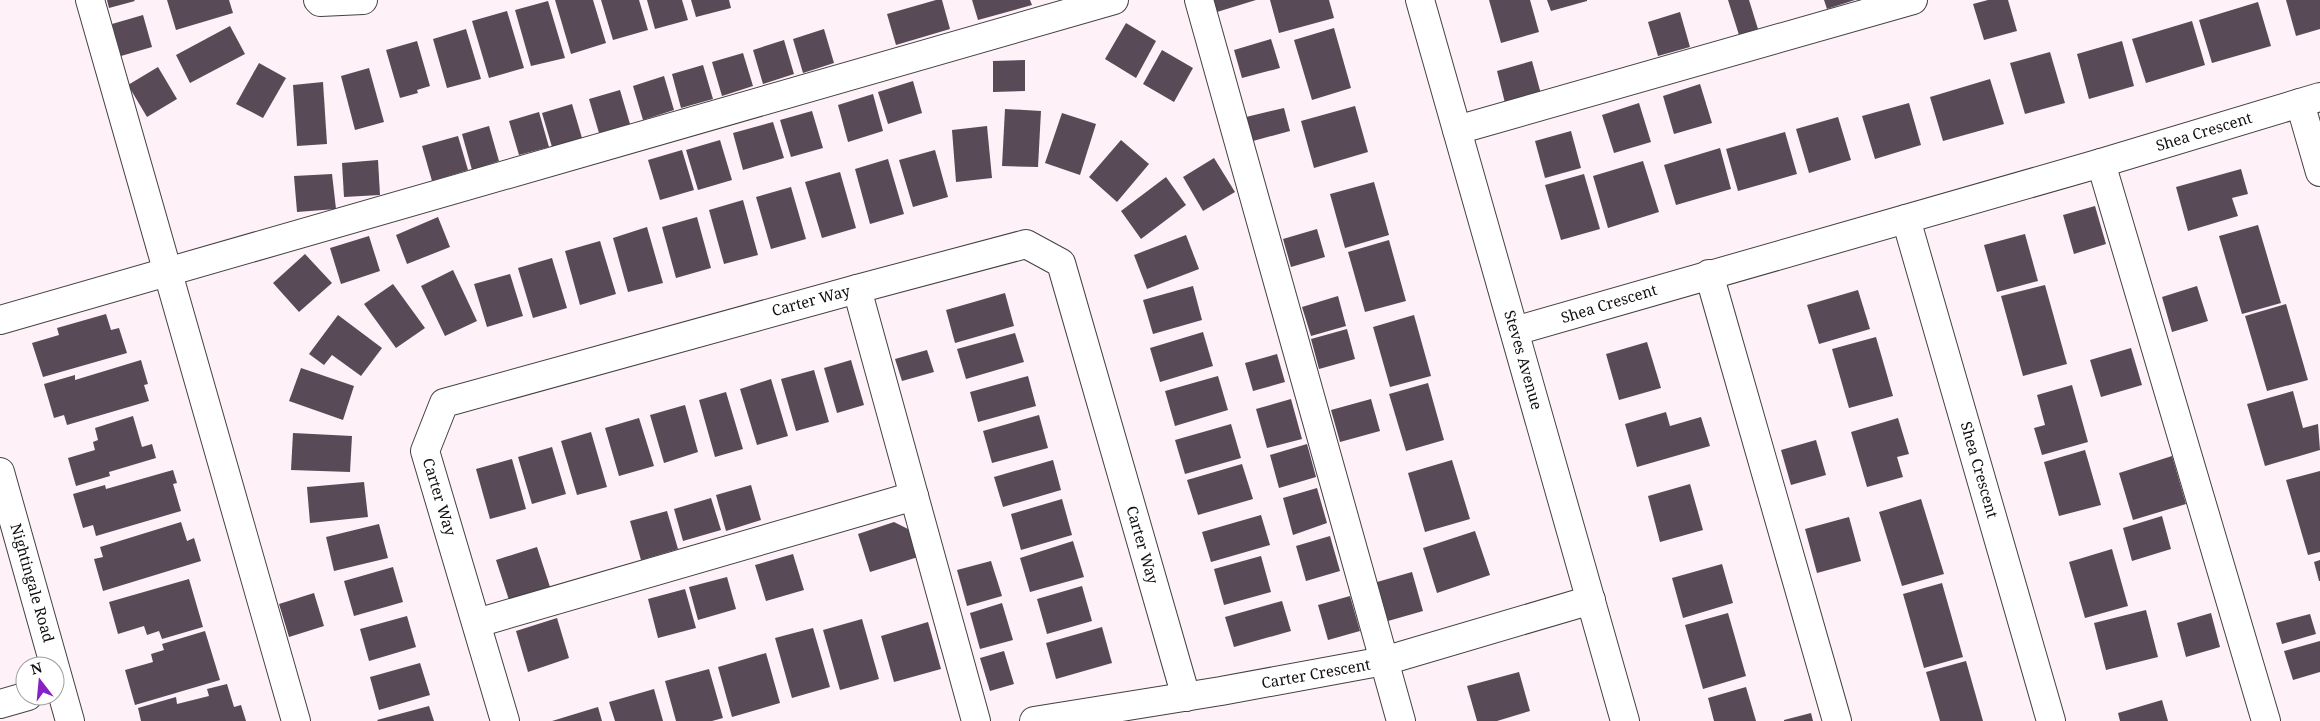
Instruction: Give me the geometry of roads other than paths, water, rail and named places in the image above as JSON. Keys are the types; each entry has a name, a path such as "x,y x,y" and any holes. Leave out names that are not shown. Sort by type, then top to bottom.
{"street":[{"path":"90,0 296,721"},
{"path":"318,0 320,2 363,0"},
{"path":"0,320 1114,0"},
{"path":"1199,0 1401,721"},
{"name":"Steves Avenue","path":"1420,0 1625,721"},
{"path":"1457,130 1913,0"},
{"name":"Shea Crescent","path":"1515,332 1709,274 2101,163 2310,100 2320,172"},
{"path":"2101,163 2266,721"},
{"name":"Shea Crescent","path":"1906,219 2051,721"},
{"name":"Carter Way","path":"505,721 426,451 444,403 1026,244 1061,263 1186,697"},
{"path":"1709,274 1837,721"},
{"path":"857,289 976,721"},
{"name":"Nightingale Road","path":"0,472 49,656"},
{"path":"477,623 914,496"},
{"name":"Carter Crescent","path":"1034,721 1186,697 1384,662 1591,600"},
{"path":"0,704 15,700"},
{"name":"Nightingale Road","path":"64,706 70,721"}]}
